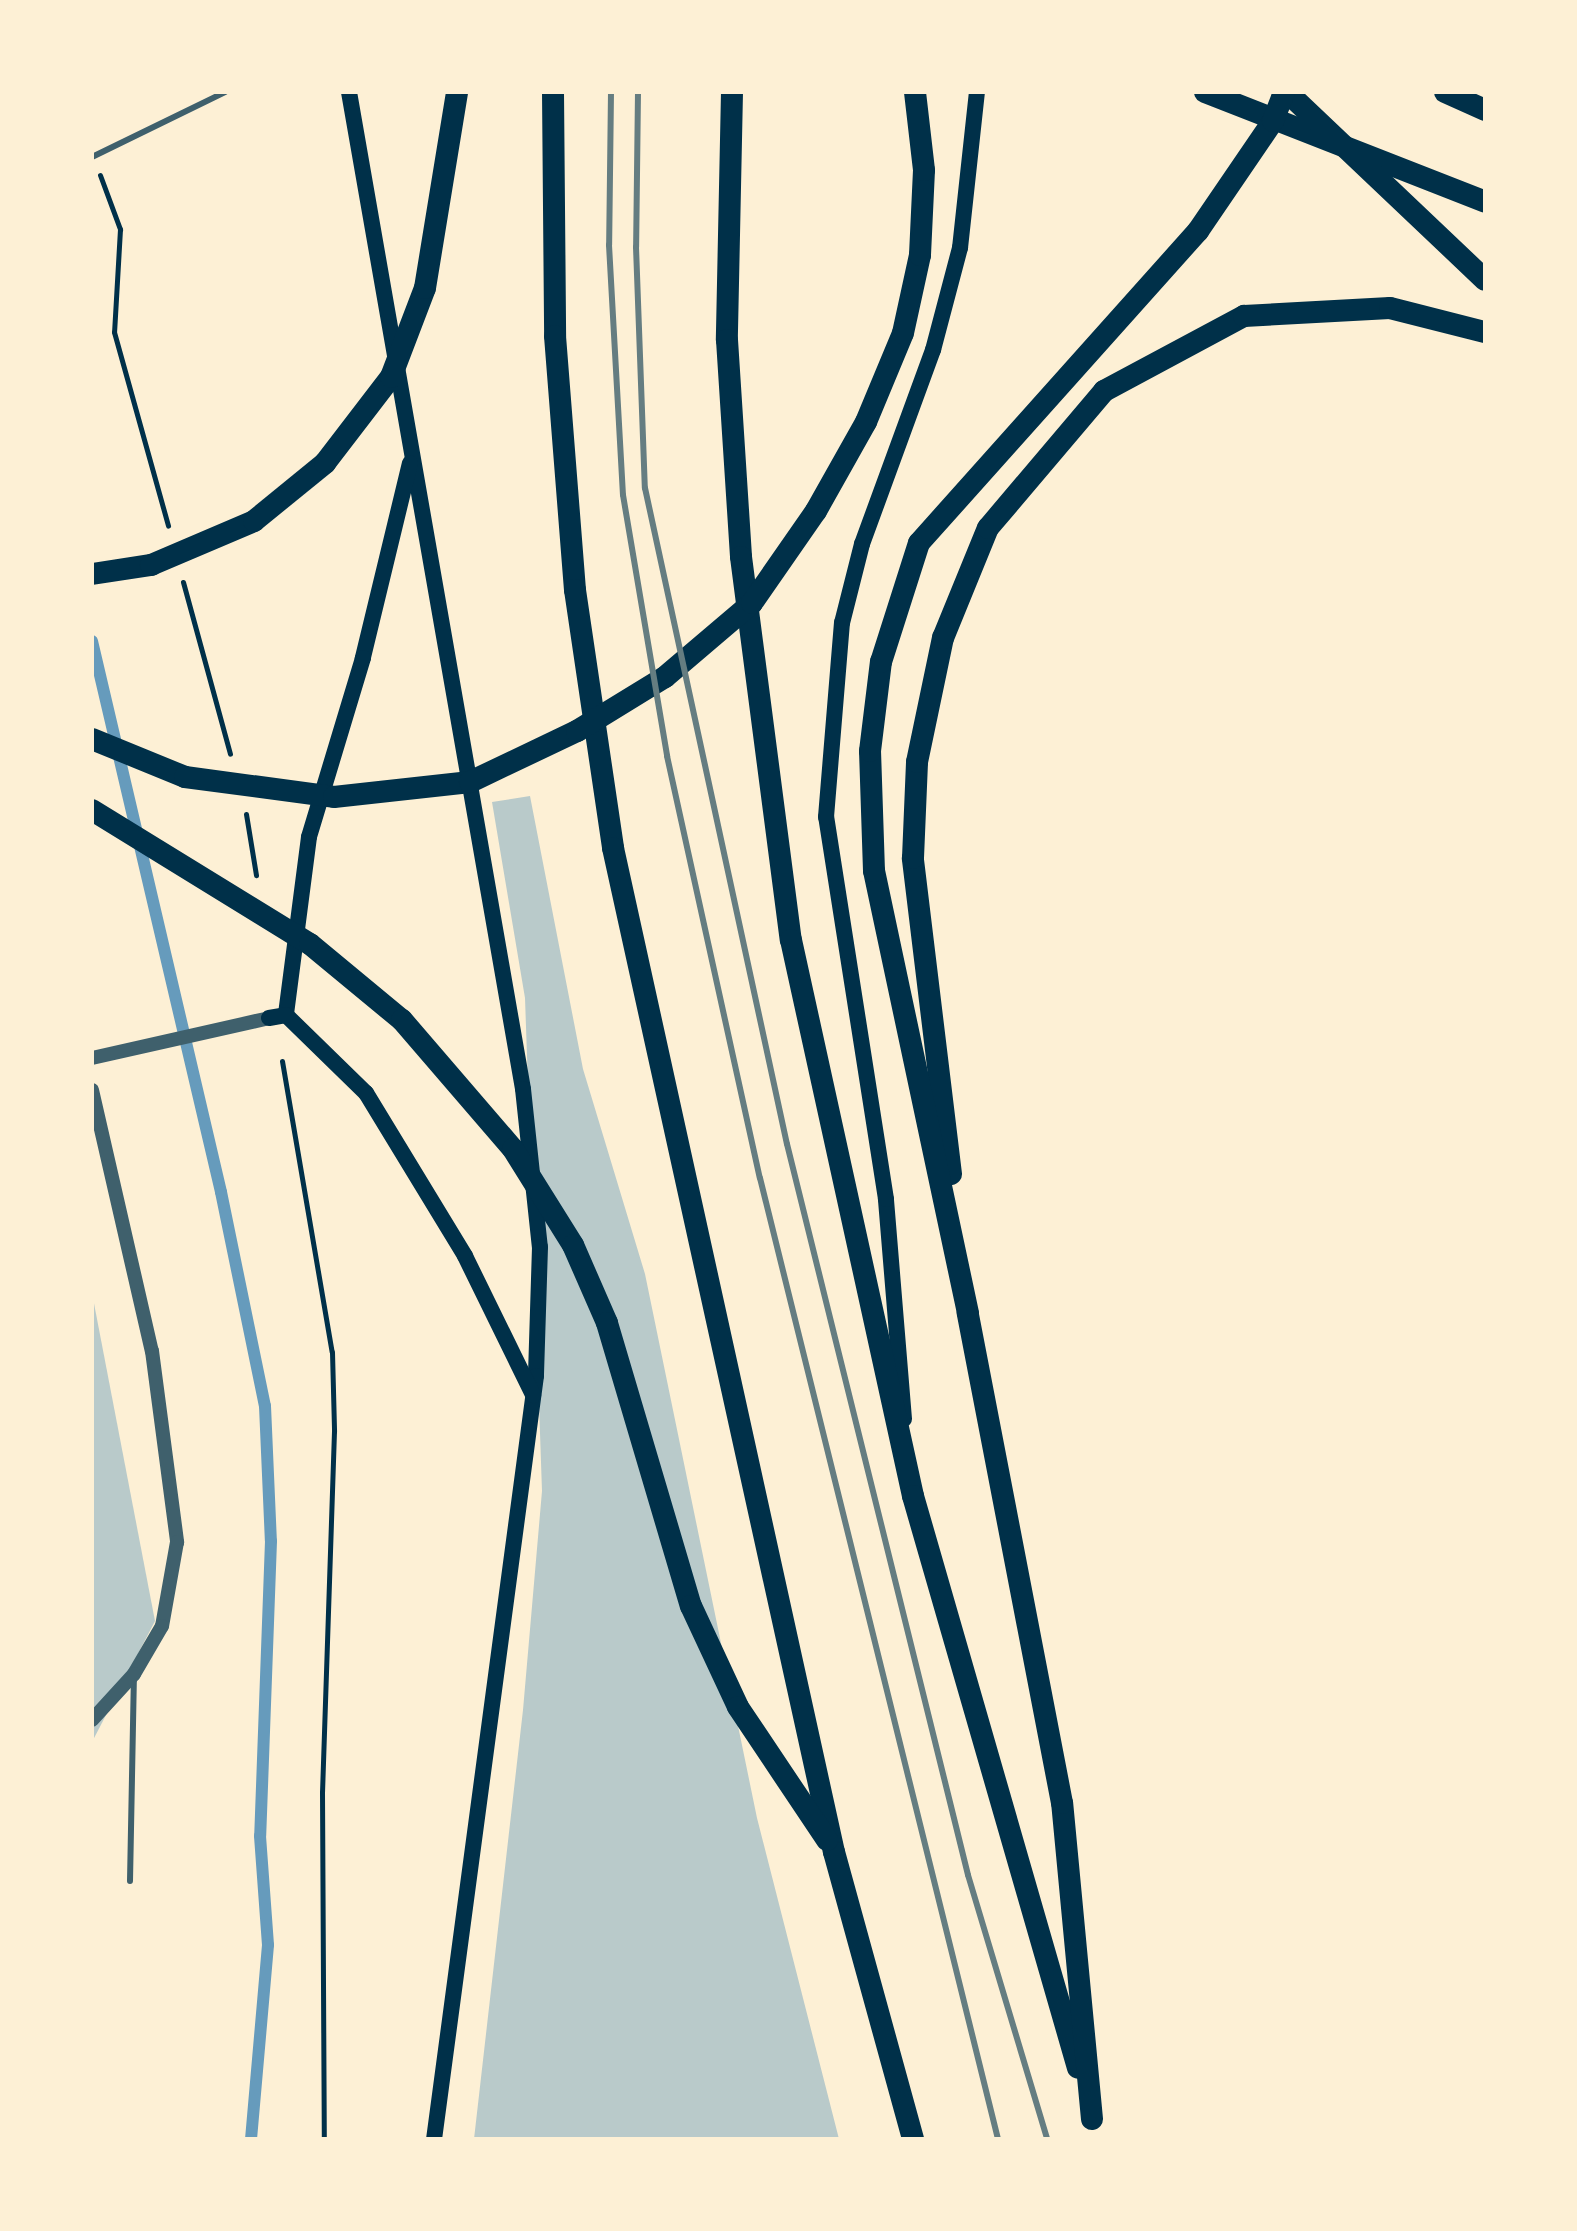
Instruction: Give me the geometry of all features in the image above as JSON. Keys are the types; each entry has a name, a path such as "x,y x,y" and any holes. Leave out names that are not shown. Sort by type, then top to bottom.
{"highway":[{"path":"92,574 151,565 254,521 335,451 391,377 425,288 457,92"},
{"path":"553,92 555,336 575,590 613,848 834,1852 913,2139"},
{"path":"732,92 727,340 741,557 791,940 910,1480 1095,2129"},
{"path":"92,739 185,777 349,795 470,782 577,731 665,677 752,603 816,511 871,409 903,333 920,255 924,170 915,92"},
{"path":"1205,92 1485,202"},
{"path":"1095,2129 1062,1803 968,1313 874,871 870,751 881,662 919,543 1198,231 1273,121 1286,92 1485,280"},
{"path":"1445,92 1485,110"},
{"path":"968,1313 913,858 917,762 943,638 988,528 1104,391 1244,316 1390,308 1485,332"},
{"path":"92,810 310,944 402,1020 462,1084 545,1197 573,1245 607,1323 691,1606 738,1707 834,1852"}],"main road":[{"path":"349,92 533,1163 541,1314 534,1396 434,2139"},
{"path":"910,1480 886,1199 826,817 842,623 862,544 933,350 960,248 977,92"},
{"path":"286,1015 309,837 363,658 412,455"},
{"path":"269,1018 286,1015"},
{"path":"286,1015 372,1104 465,1256 534,1396"}],"street":[{"path":"92,1058 269,1018"},
{"path":"92,1090 152,1351 177,1542 162,1626 134,1674 92,1720"}],"lane":[{"path":"92,157 225,92"},
{"path":"130,1881 134,1674"}],"path":[{"path":"282,1061 332,1352 334,1431 322,1792 324,2139"}],"shaded area":[{"path":"530,796 583,1069 645,1274 757,1818 839,2139 474,2139 523,1710 542,1491 525,998 492,802"},
{"path":"92,1293 155,1621 92,1742"}],"waterway":[{"path":"92,641 221,1192 265,1406 271,1541 260,1836 268,1945 251,2139"}],"railway":[{"path":"611,92 609,245 623,495 667,756 760,1178 998,2139"},
{"path":"638,92 636,247 645,488 787,1144 968,1875 1047,2139"}]}
